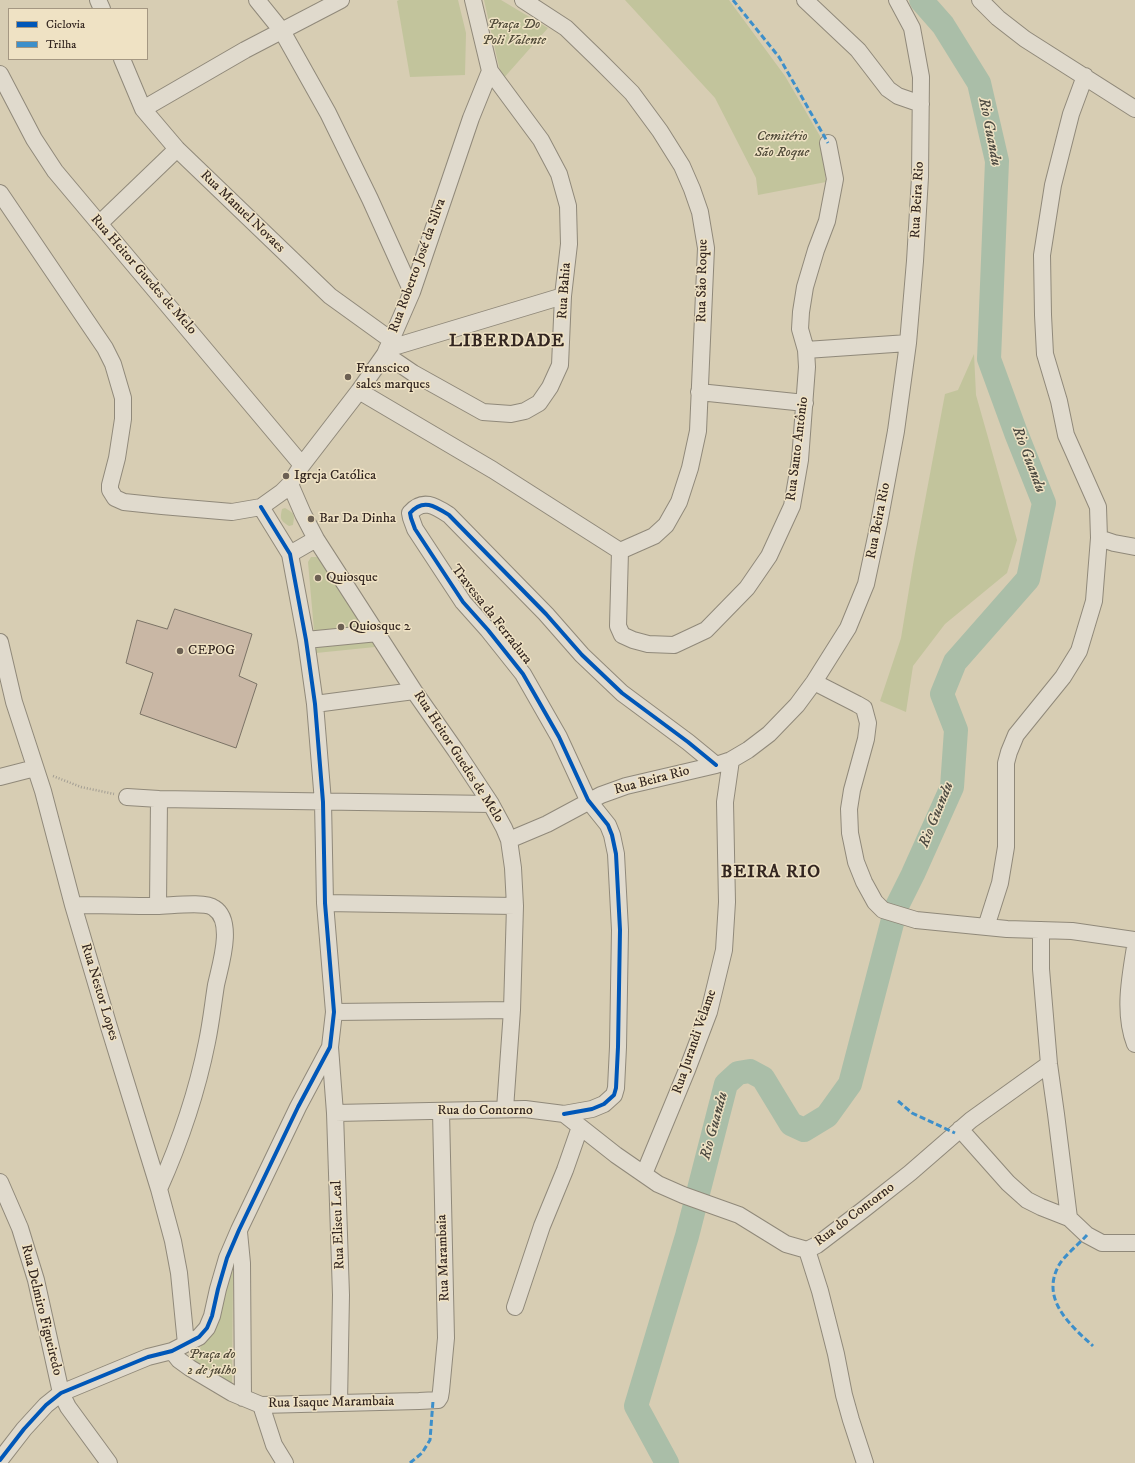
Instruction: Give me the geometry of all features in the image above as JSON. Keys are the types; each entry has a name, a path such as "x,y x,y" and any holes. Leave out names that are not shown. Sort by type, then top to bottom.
{"street":[{"path":"257,0 282,31 335,128 370,199 412,292"},
{"path":"143,109 246,50 341,0"},
{"path":"474,0 490,71"},
{"name":"Rua Sâo Roque","path":"523,0 566,28 632,93 660,132 685,172 700,212 706,248 698,392 698,431 690,468 679,502 666,525 654,536 620,551"},
{"path":"805,0 858,50 888,89 898,96 920,104"},
{"name":"Rua Beira Rio","path":"509,840 547,824 601,794 626,786 716,765 731,760 769,734 797,704 814,682 848,628 866,584 896,431 908,343 915,261 920,177 921,77 912,28 897,0"},
{"path":"980,0 998,18 1024,40 1085,76 1135,109"},
{"name":"Rua Manuel Novaes","path":"122,60 143,109 177,149 330,296 388,348"},
{"name":"Rua Roberto José da Silva","path":"260,507 282,492 290,484 302,464 359,391 388,348 412,292 471,118 490,71"},
{"name":"Rua Bahia","path":"388,348 413,373 483,412 511,414 525,411 539,403 550,387 560,365 563,296 569,244 568,206 559,174 541,140 490,71"},
{"name":"Rua Heitor Guedes de Melo","path":"0,74 34,139 55,171 302,464"},
{"path":"986,927 1000,883 1006,847 1006,763 1009,752 1016,735 1063,677 1078,651 1094,601 1099,538 1098,507 1066,434 1059,401 1045,354 1043,315 1042,255 1053,185 1071,114 1085,76"},
{"name":"Rua Santo Antônio","path":"620,551 620,580 617,615 618,626 622,635 648,644 674,645 706,630 747,588 769,556 792,506 800,460 807,367 806,350 800,329 801,312 805,287 816,250 827,221 835,179 828,143"},
{"path":"99,224 177,149"},
{"path":"0,193 105,348 113,364 123,398 123,419 117,458 110,485 112,494 119,501 162,506 232,512 260,507 290,554 306,640 315,704 323,802 325,903 334,1012 330,1047 238,1230 227,1258 212,1316 207,1328 199,1337 179,1348 148,1357 61,1393 24,1428 0,1460"},
{"path":"388,348 563,296"},
{"path":"806,350 908,343"},
{"path":"359,391 493,470 620,551"},
{"path":"698,392 805,403"},
{"name":"Rua Heitor Guedes de Melo","path":"290,484 316,539 414,691 491,804 509,840 513,868 515,906 512,1010 505,1109"},
{"name":"Travessa da Ferradura","path":"588,800 559,737 523,674 488,630 463,602 415,529 410,513 419,506 425,504 433,506 449,515 546,614 582,655 622,692 716,765"},
{"path":"1099,538 1114,543 1135,544"},
{"path":"290,554 316,539"},
{"path":"306,640 378,633"},
{"name":"Rua Nestor Lopes","path":"0,642 14,702 43,791 73,904 173,1240 182,1295 179,1348"},
{"path":"814,682 864,708 867,716 866,739 852,790 849,809 850,833 856,862 864,882 875,902 883,910 916,920 986,927 1072,932 1135,940"},
{"path":"315,704 414,691"},
{"name":"Rua Jurandi Velame","path":"644,1174 709,1012 724,950 727,902 725,802 731,760"},
{"path":"0,777 35,768"},
{"path":"128,797 160,799 491,804"},
{"path":"158,906 160,799"},
{"path":"564,1114 592,1109 604,1104 614,1095 617,1079 620,930 616,854 608,824 588,800"},
{"path":"325,903 515,906"},
{"path":"73,904 158,906 201,904 213,906 220,912 223,921 225,942 207,1043 192,1101 173,1157 159,1189"},
{"path":"1041,930 1041,969 1049,1064 1069,1218"},
{"path":"1135,947 1129,986 1129,1019 1135,1044"},
{"path":"334,1012 512,1010"},
{"name":"Rua Eliseu Leal","path":"330,1047 335,1113 341,1295 339,1403"},
{"name":"Rua do Contorno","path":"335,1113 525,1109 564,1114 616,1155 658,1184 683,1195 739,1215 786,1244 807,1250 817,1245 910,1173 960,1129 1049,1064"},
{"name":"Rua Marambaia","path":"434,1401 438,1400 441,1392 446,1338 441,1110"},
{"path":"515,1307 542,1226 565,1170 580,1127"},
{"path":"960,1129 1008,1183 1028,1200 1069,1218 1087,1235 1102,1243 1135,1243"},
{"name":"Rua Delmiro Figueiredo","path":"0,1182 20,1228 36,1280 61,1393 68,1407 108,1463"},
{"path":"238,1230 242,1271 243,1398"},
{"path":"807,1250 820,1291 836,1354 850,1420 864,1463"},
{"name":"Rua Isaque Marambaia","path":"179,1348 179,1360 190,1368 243,1398 261,1405 434,1401"},
{"path":"261,1405 274,1444 285,1463"}],"path":[{"path":"35,768 76,786 93,791 128,797"}],"green space":[{"path":"458,0 466,33 465,75 410,77 397,1"},
{"name":"Praça Do Poli Valente","path":"484,0 501,0 548,28 502,80"},
{"name":"Cemitério São Roque","path":"625,0 729,0 785,76 820,136 826,182 758,195 756,178 715,98"},
{"path":"974,354 976,395 1017,540 1007,573 945,624 913,666 906,712 880,701 901,638 914,559 945,394 958,390"},
{"path":"285,508 294,515 293,525 289,526 281,519 282,509"},
{"path":"311,557 319,557 325,563 375,647 316,653 308,562"},
{"name":"Praça do 2 de julho","path":"232,1267 232,1384 228,1390 188,1360 199,1350 209,1332"}],"building":[{"path":"175,609 252,634 239,676 257,684 236,748 140,714 153,673 126,663 137,620 167,629"}],"waterway":[{"name":"Rio Guandu","path":"667,1463 636,1406 687,1236 726,1084 738,1073 750,1071 763,1078 791,1124 804,1130 827,1116 850,1084 896,908 952,787 956,730 942,694 955,662 1028,579 1044,503 989,359 997,161 979,83 943,25 921,0"}],"marked path":[{"path":"733,0 779,57 828,143"},
{"path":"898,1101 912,1113 955,1133"},
{"path":"1087,1235 1068,1253 1059,1265 1054,1277 1053,1289 1055,1300 1067,1320 1093,1346"},
{"path":"410,1463 422,1453 430,1440 433,1401"}],"cycle path":[{"path":"564,1114 592,1109 604,1104 614,1095 616,1088 620,930 616,854 612,835 608,825 588,800 559,737 523,674 488,630 463,602 415,529 410,513 415,508 429,505 434,506 449,515 546,614 582,655 622,693 688,742 716,765"},
{"path":"0,1460 24,1429 46,1405 61,1393 148,1357 172,1351 199,1337 207,1328 212,1316 227,1258 239,1230 298,1107 330,1047 334,1012 325,903 323,802 315,704 306,640 290,554 261,507"}],"place":[{"name":"Franscico sales marques","path":"348,377"},
{"name":"Igreja Católica","path":"286,476"},
{"name":"Bar Da Dinha","path":"311,519"},
{"name":"Quiosque","path":"318,578"},
{"name":"Quiosque 2","path":"341,627"},
{"name":"CEPOG","path":"180,651"}],"district":[{"name":"LIBERDADE","path":"507,342"},
{"name":"BEIRA RIO","path":"771,873"}]}
